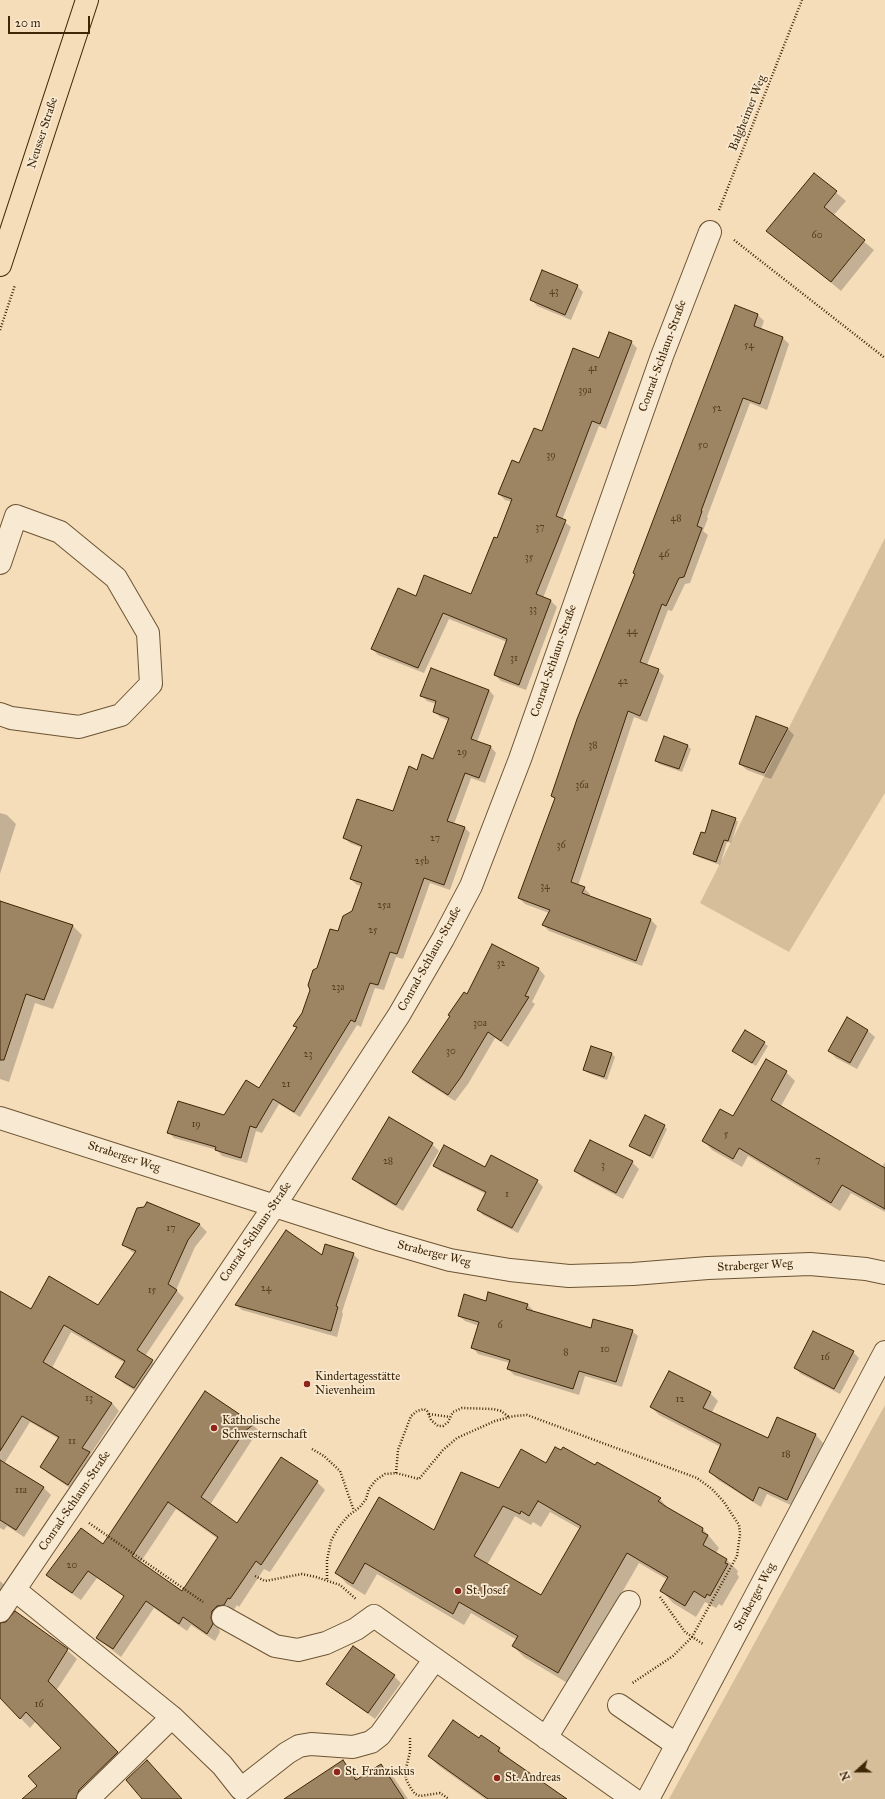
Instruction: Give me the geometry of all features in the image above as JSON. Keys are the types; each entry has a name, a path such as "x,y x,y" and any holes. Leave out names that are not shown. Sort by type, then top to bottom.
{"main road":[{"name":"Neusser Straße","path":"0,266 87,0"}],"street":[{"name":"Conrad-Schlaun-Straße","path":"0,1611 70,1510 275,1205 399,1014 444,939 470,886 520,759 662,356 710,232"},
{"path":"0,563 16,516 60,532 116,578 148,633 151,684 122,715 79,727 11,718 0,714"},
{"name":"Straberger Weg","path":"0,1118 381,1240 442,1258 510,1270 569,1276 617,1275 810,1264 866,1269 885,1273"},
{"name":"Straberger Weg","path":"648,1799 885,1352"},
{"path":"15,1590 172,1717 222,1764 241,1788 299,1746 311,1744 353,1747 371,1742 380,1735 435,1659"},
{"path":"546,1738 629,1602"},
{"path":"223,1616 275,1646 298,1650 326,1643 356,1629 374,1616 633,1799"},
{"path":"619,1705 677,1745"},
{"path":"88,1799 172,1717"}],"path":[{"name":"Balgheimer Weg","path":"710,232 802,0"},
{"path":"710,232 735,241 885,358"},
{"path":"396,1473 398,1450 411,1416 420,1409 427,1410 431,1420 438,1426 443,1426 448,1422 450,1417 458,1409 493,1409 501,1411 509,1417"},
{"path":"429,1414 450,1417"},
{"path":"327,1579 326,1560 331,1541 338,1528 366,1499 369,1489 376,1480 385,1474 396,1473 419,1478 443,1450 456,1438 473,1429 509,1417 526,1416 676,1469 697,1478 712,1489 724,1502 739,1525 740,1534 738,1556 692,1638 673,1656 632,1683 619,1705"},
{"path":"312,1450 324,1456 340,1472 354,1511"},
{"path":"70,1510 223,1616"},
{"path":"255,1576 265,1581 302,1574 327,1579 340,1585 374,1616"},
{"path":"660,1597 670,1614 692,1638 726,1653"},
{"path":"397,1711 409,1722 410,1752 405,1772 410,1787 415,1794 420,1796 440,1793 449,1799"}],"shaded area":[{"path":"885,538 885,793 789,952 700,903"},
{"path":"885,1405 885,1799 669,1799"}],"building":[{"path":"814,173 837,191 824,207 865,240 831,282 766,231"},
{"path":"542,270 578,285 565,315 530,300"},
{"path":"735,305 758,314 754,326 783,337 760,404 743,398 701,511 697,526 702,528 684,577 679,578 666,606 662,604 640,662 659,669 640,716 628,711 571,882 585,887 582,893 651,919 636,961 542,925 550,910 518,898 555,798 551,796 577,719 635,574 633,573"},
{"path":"609,332 632,341 600,424 592,421 556,516 566,520 536,594 551,600 519,685 494,675 507,639 443,613 418,668 371,649 398,588 416,596 424,575 471,594 494,537 497,538 512,499 498,494 512,460 519,463 534,428 542,431 573,348 599,358"},
{"path":"431,668 489,690 471,739 491,746 479,778 465,773 447,821 465,827 444,885 424,878 397,954 390,952 378,985 370,983 355,1022 351,1020 294,1112 273,1099 256,1128 250,1126 241,1158 215,1150 216,1147 167,1133 178,1101 224,1115 246,1080 259,1088 297,1027 293,1026 302,1013 310,990 308,985 313,970 317,968 330,929 338,931 343,916 352,911 362,883 350,879 362,846 343,838 357,799 393,811 409,766 417,770 422,754 433,759 449,718 433,712 436,701 420,696"},
{"path":"756,716 788,728 764,773 739,764"},
{"path":"664,736 688,745 679,769 655,761"},
{"path":"712,810 736,818 728,841 724,840 716,862 693,854 701,832 705,833"},
{"path":"0,901 73,925 44,1000 26,994 4,1060 0,1060"},
{"path":"492,944 539,968 525,996 529,997 501,1041 488,1032 461,1077 448,1095 412,1072 450,1016 448,1015 464,992 467,994"},
{"path":"847,1017 868,1030 850,1063 828,1051"},
{"path":"745,1030 765,1042 752,1063 732,1051"},
{"path":"591,1046 612,1053 604,1077 583,1070"},
{"path":"766,1059 787,1071 771,1100 885,1168 885,1209 842,1185 831,1203 739,1148 733,1159 702,1141 720,1109 733,1116"},
{"path":"645,1115 665,1125 650,1156 629,1146"},
{"path":"389,1117 433,1143 396,1205 352,1179"},
{"path":"590,1140 633,1161 616,1193 574,1171"},
{"path":"444,1145 485,1167 491,1155 538,1180 512,1228 477,1210 486,1192 433,1166"},
{"path":"147,1202 200,1224 188,1240 168,1284 177,1290 137,1350 153,1360 134,1388 115,1377 125,1361 64,1325 43,1362 112,1403 82,1448 90,1452 68,1485 40,1467 59,1437 22,1416 0,1451 0,1291 31,1309 49,1276 98,1305 136,1251 122,1245 137,1208 144,1207"},
{"path":"286,1230 322,1255 325,1244 354,1253 336,1306 338,1307 331,1331 235,1305"},
{"path":"488,1292 528,1304 526,1309 591,1328 593,1319 633,1330 616,1382 579,1371 573,1389 507,1369 510,1360 471,1348 479,1322 458,1316 464,1294 486,1301"},
{"path":"813,1331 854,1351 834,1389 794,1368"},
{"path":"669,1371 711,1392 703,1408 768,1438 777,1417 816,1434 787,1500 759,1487 753,1501 709,1472 721,1444 650,1407"},
{"path":"205,1391 254,1424 244,1432 201,1497 237,1523 281,1457 318,1481 261,1565 256,1561 230,1599 228,1598 224,1605 217,1606 212,1611 211,1618 213,1624 207,1634 183,1617 179,1624 146,1601 113,1649 96,1638 124,1596 88,1571 72,1593 46,1575 81,1528 103,1544","holes":["168,1502 218,1537 182,1591 132,1556"]},
{"path":"555,1447 561,1450 563,1447 595,1465 597,1462 661,1498 658,1501 703,1528 702,1532 708,1535 703,1545 727,1559 725,1563 728,1564 710,1596 707,1594 705,1598 694,1591 685,1606 660,1591 668,1577 627,1553 558,1673 512,1646 518,1636 459,1602 453,1614 365,1563 353,1584 335,1573 379,1497 434,1530 461,1472 499,1488 521,1449 546,1463","holes":["538,1501 581,1526 541,1595 474,1556 503,1506 520,1514 521,1511 529,1516"]},
{"path":"0,1460 44,1487 16,1530 0,1520"},
{"path":"15,1611 68,1649 48,1681 118,1752 79,1790 76,1799 22,1799 37,1786 28,1776 61,1748 26,1712 20,1719 0,1698 0,1623 6,1622"},
{"path":"353,1646 395,1675 368,1713 326,1684"},
{"name":"St. Andreas","path":"453,1720 479,1738 481,1735 500,1748 498,1751 567,1799 488,1799 428,1756"},
{"path":"147,1760 182,1799 142,1799 126,1780"},
{"name":"St. Franziskus","path":"343,1760 356,1780 381,1764 404,1799 284,1799"}],"place":[{"name":"Kindertagesstätte Nievenheim","path":"307,1384"},
{"name":"Katholische Schwesternschaft","path":"214,1428"},
{"name":"St. Josef","path":"458,1591"},
{"name":"St. Franziskus","path":"337,1772"},
{"name":"St. Andreas","path":"497,1778"}]}
